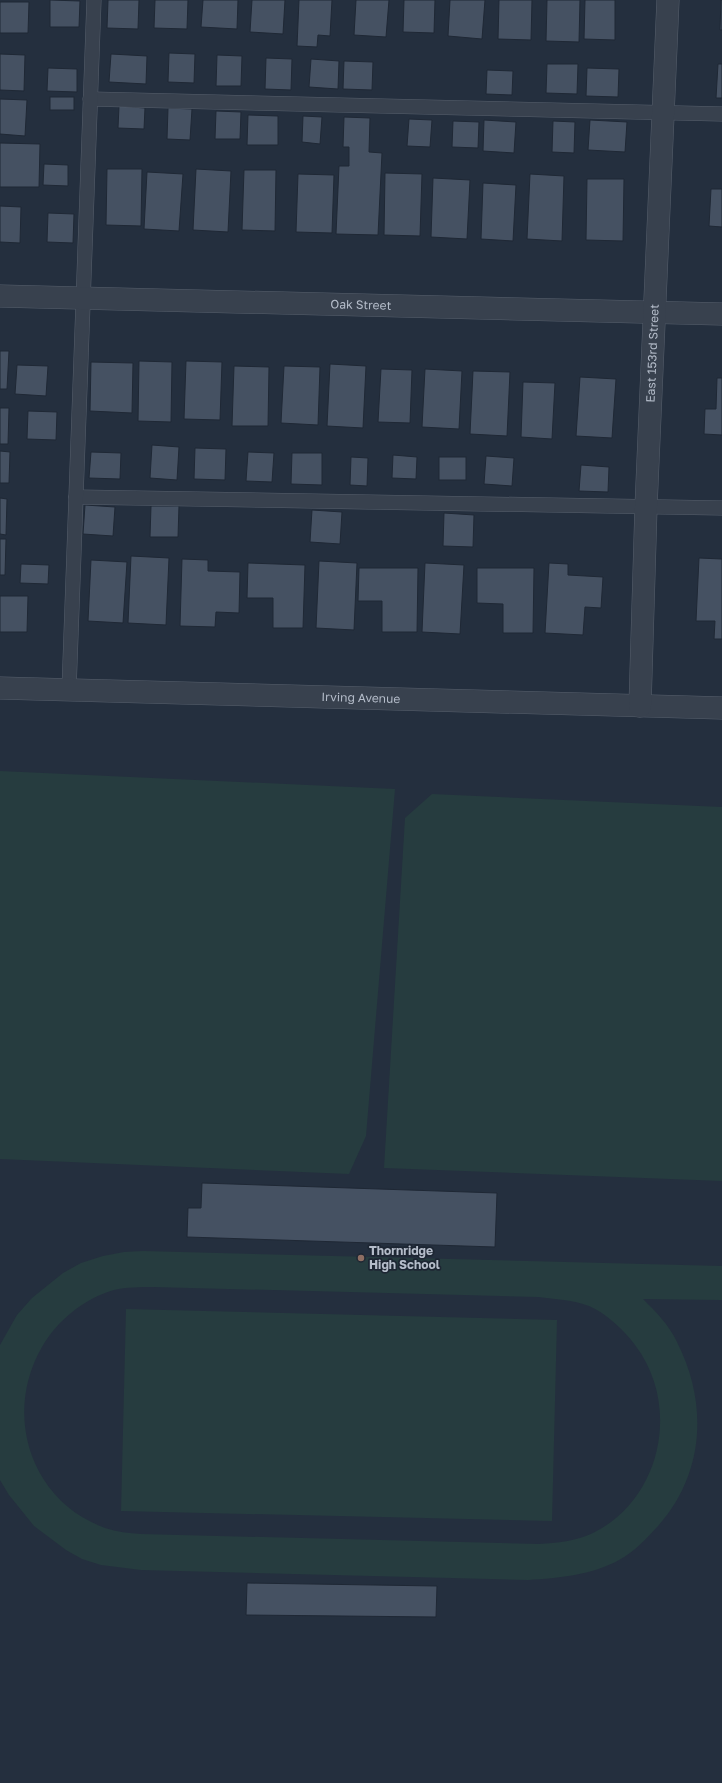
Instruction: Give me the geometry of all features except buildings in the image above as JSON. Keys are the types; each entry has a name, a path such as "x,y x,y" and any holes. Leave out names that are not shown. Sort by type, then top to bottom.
{"street":[{"name":"East 153rd Street","path":"640,706 646,506 668,0"},
{"name":"Oak Street","path":"0,296 722,314"},
{"name":"Irving Avenue","path":"0,688 722,708"}],"lane":[{"path":"69,690 94,0"},
{"path":"90,99 722,114"},
{"path":"76,497 722,508"}],"green space":[{"path":"0,771 395,789 366,1136 349,1174 0,1159"},
{"path":"432,794 722,807 722,1181 384,1168 405,818"},
{"path":"143,1251 722,1266 722,1300 643,1299 662,1319 674,1336 687,1365 694,1389 697,1413 697,1437 693,1461 685,1483 674,1505 658,1526 630,1553 609,1565 598,1569 563,1577 528,1580 141,1570 101,1565 82,1559 66,1550 34,1526 9,1495 0,1480 0,1345 17,1315 32,1298 63,1273 81,1263 103,1256 124,1252","holes":["153,1287 538,1297 577,1302 596,1309 609,1318 635,1345 649,1369 658,1395 660,1422 657,1449 649,1474 635,1498 617,1518 593,1533 580,1538 539,1544 141,1534 123,1532 105,1528 79,1515 58,1498 42,1477 31,1452 25,1427 25,1400 30,1373 42,1347 55,1328 72,1312 92,1299 114,1290"]},
{"path":"126,1309 557,1320 552,1521 121,1511"}],"place":[{"name":"Thornridge High School","path":"361,1258"}]}
